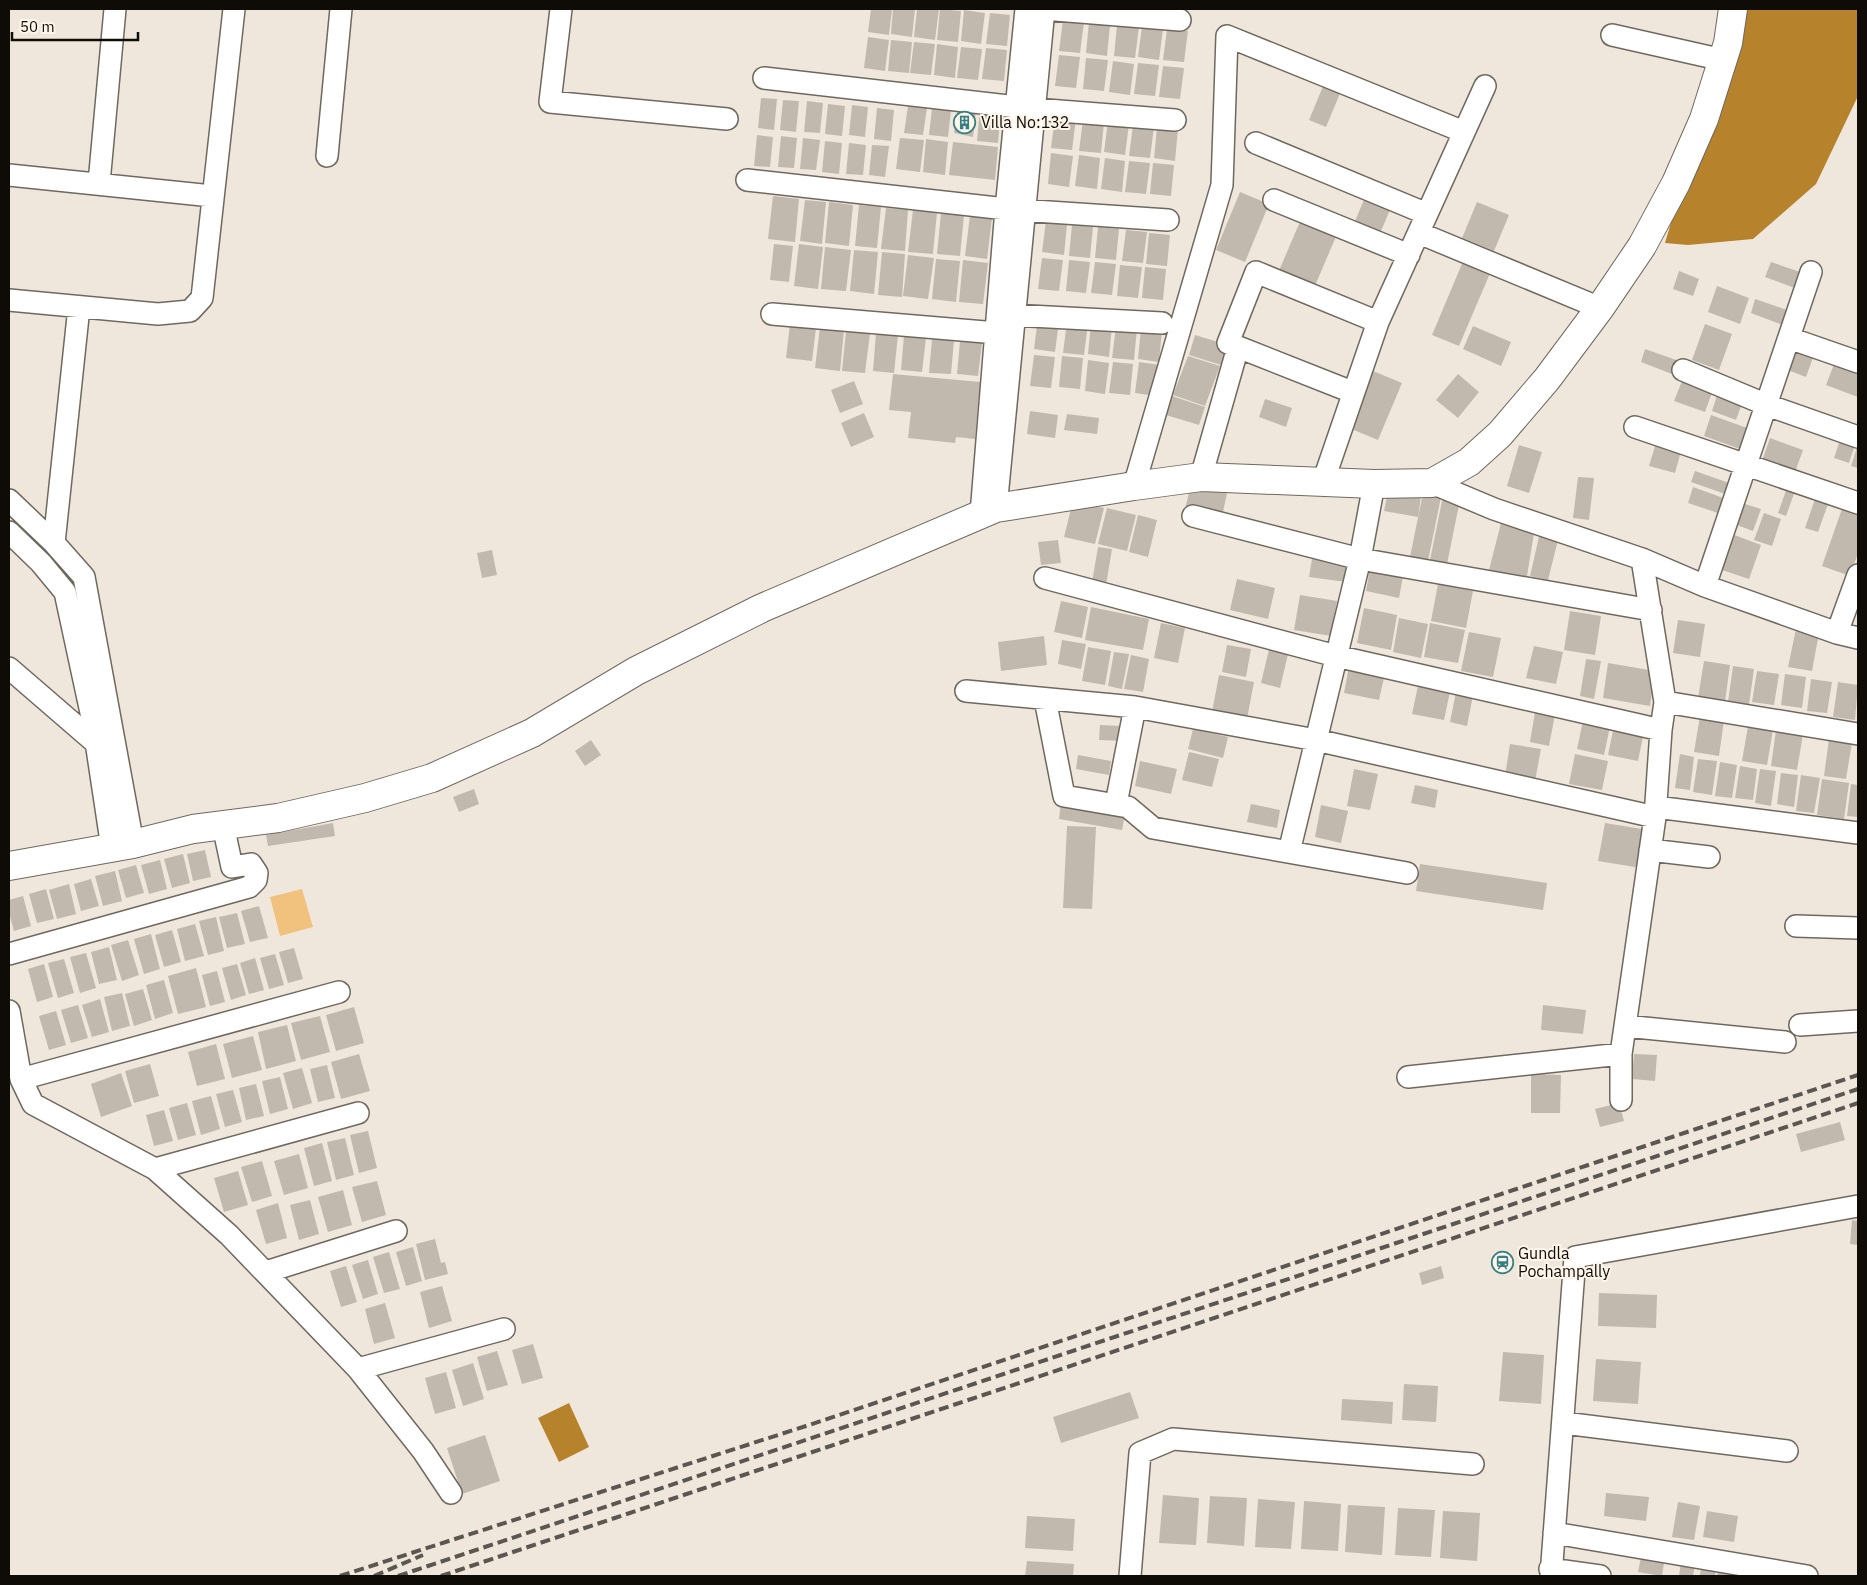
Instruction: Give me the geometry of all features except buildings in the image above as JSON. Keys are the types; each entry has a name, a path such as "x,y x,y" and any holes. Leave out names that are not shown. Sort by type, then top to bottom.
{"main road":[{"path":"9,866 122,846 193,829 295,814 365,798 432,778 532,733 636,671 762,608 989,511 1134,486 1201,477 1374,484 1432,482 1469,462 1500,434 1547,378 1600,308 1642,246 1676,183 1704,119 1728,43 1733,9"}],"street":[{"path":"98,183 115,9"},
{"path":"9,300 158,314 190,310 202,298 234,9"},
{"path":"327,156 340,9"},
{"path":"561,9 550,102 727,120"},
{"path":"989,511 996,333 1015,209 1025,108 1026,9"},
{"path":"1025,108 1044,9 1180,20"},
{"path":"1612,35 1723,60"},
{"path":"1134,486 1222,185 1226,36 1464,132"},
{"path":"764,78 1025,108 1175,120"},
{"path":"1323,482 1352,392 1378,322 1485,86"},
{"path":"1256,143 1427,214"},
{"path":"9,175 212,196"},
{"path":"747,180 1015,209 1168,220"},
{"path":"1274,200 1409,255"},
{"path":"989,511 1013,315 1015,209"},
{"path":"1418,234 1600,308"},
{"path":"1352,392 1228,343 1256,272 1378,322"},
{"path":"1705,586 1811,272"},
{"path":"54,543 79,307"},
{"path":"772,314 996,333"},
{"path":"1013,315 1162,323"},
{"path":"1789,338 1858,362"},
{"path":"1201,477 1238,347"},
{"path":"1683,370 1767,405 1858,437"},
{"path":"1635,427 1858,503"},
{"path":"1432,482 1494,508 1642,559 1705,586 1838,633 1858,638"},
{"path":"1290,852 1360,559 1374,484"},
{"path":"9,500 54,543 84,577 122,846"},
{"path":"1192,516 1360,559 1651,610"},
{"path":"9,532 41,563 65,592 96,744 122,846"},
{"path":"1620,1100 1621,1054 1655,812 1665,702 1642,559"},
{"path":"1838,633 1858,575"},
{"path":"1046,578 1336,656 1661,730"},
{"path":"9,668 96,744"},
{"path":"966,691 1135,707 1316,740 1655,812 1858,834"},
{"path":"1045,699 1064,796 1128,807 1154,828 1407,873"},
{"path":"1665,702 1858,734"},
{"path":"1116,804 1135,707"},
{"path":"9,954 248,887 256,880 257,873 251,864 232,867 223,825"},
{"path":"1650,850 1709,857"},
{"path":"1796,926 1858,928"},
{"path":"20,1079 339,992"},
{"path":"9,1011 20,1079 29,1098 39,1109 155,1170 229,1235 358,1369 422,1451 451,1493"},
{"path":"1800,1025 1858,1021"},
{"path":"1625,1026 1785,1042"},
{"path":"1408,1077 1621,1054"},
{"path":"155,1170 358,1113"},
{"path":"1600,1576 1550,1572 1564,1423 1575,1257 1858,1206"},
{"path":"266,1272 396,1231"},
{"path":"358,1369 504,1329"},
{"path":"1564,1423 1787,1451"},
{"path":"1130,1576 1140,1453 1173,1439 1473,1464"},
{"path":"1554,1533 1758,1573 1807,1576"}],"shaded area":[{"path":"1747,9 1858,9 1858,96 1816,184 1753,239 1688,245 1665,243 1675,209 1727,74"},
{"path":"302,889 313,927 280,936 270,897"},
{"path":"569,1403 589,1447 559,1462 538,1418"}],"railway":[{"path":"340,1576 806,1426 1858,1075"},
{"path":"398,1576 1858,1089"},
{"path":"441,1576 1858,1103"},
{"path":"374,1576 423,1555"}],"place":[{"name":"Villa No:132","path":"965,122"},
{"name":"Gundla Pochampally","path":"1502,1262"}]}
